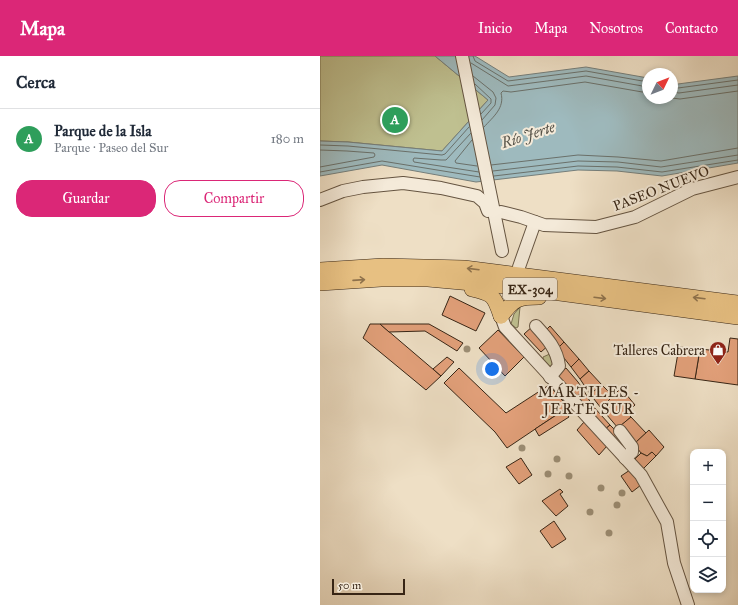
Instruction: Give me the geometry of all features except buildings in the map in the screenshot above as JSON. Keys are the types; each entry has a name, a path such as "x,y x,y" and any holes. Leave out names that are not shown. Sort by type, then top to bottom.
{"main road":[{"name":"EX-304","path":"320,270 382,266 464,268 738,303"},
{"name":"EX-304","path":"320,283 381,279 428,279 515,288 738,317"},
{"path":"428,279 486,293 495,300 501,316"},
{"path":"501,316 510,304 523,297 580,296"}],"street":[{"path":"462,56 502,251"},
{"name":"PASEO NUEVO","path":"502,212 544,225 596,227 635,217 650,211 664,202 692,189 738,177"},
{"path":"320,200 343,191 356,188 403,183 441,188 477,196 485,203 488,211"},
{"path":"519,267 534,222"},
{"path":"720,314 738,321"},
{"path":"501,316 505,327 509,332 520,335 540,356 541,367 641,475 667,522 674,563 688,605"},
{"path":"536,326 552,344 558,360 559,366 550,376"},
{"path":"620,431 632,447 632,452 625,458"}],"green space":[{"path":"320,56 435,56 488,100 442,151 348,142 320,141"},
{"path":"520,307 518,327 516,328 511,324 514,314"},
{"path":"552,353 554,358 553,370 544,366 543,357"}],"water":[{"name":"Río Jerte","path":"435,56 475,56 509,77 586,67 642,77 642,104 678,104 678,84 738,76 738,163 662,176 617,171 578,170 476,182 382,165 320,176 320,141 348,142 442,151 488,100"}],"place":[{"name":"Parque de la Isla","path":"395,120"},
{"name":"Talleres Cabrera","path":"718,365"}],"district":[{"name":"MÁRTILES - JERTE SUR","path":"589,400"}]}
